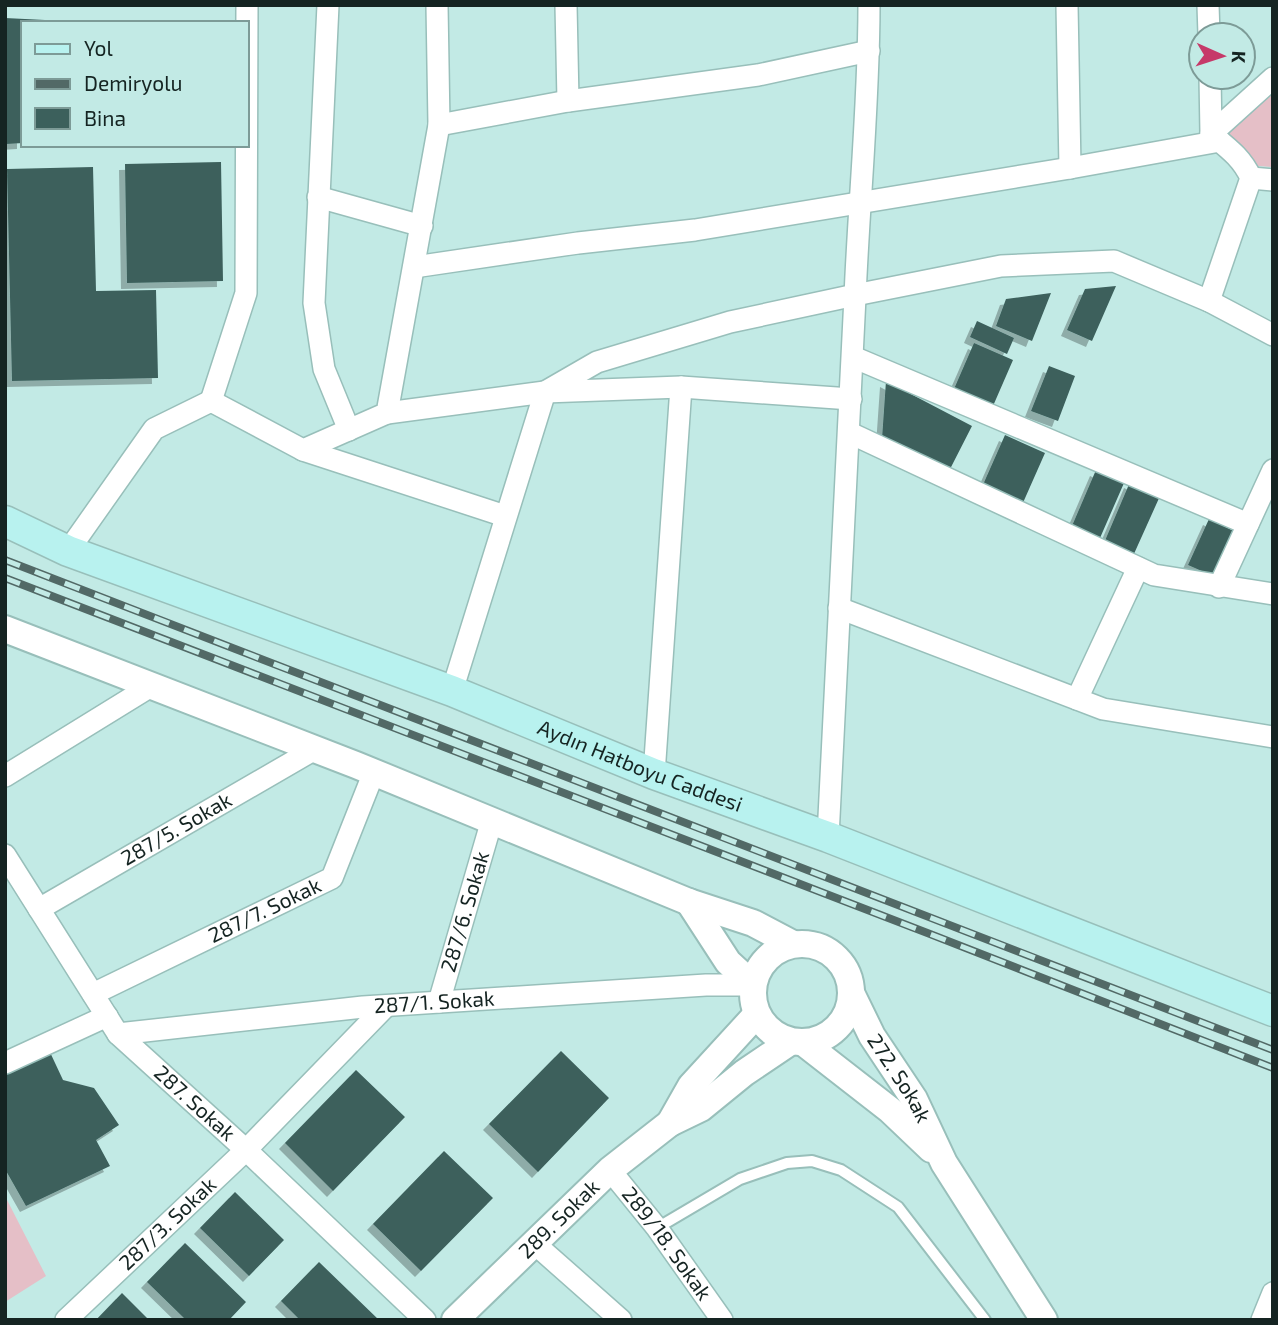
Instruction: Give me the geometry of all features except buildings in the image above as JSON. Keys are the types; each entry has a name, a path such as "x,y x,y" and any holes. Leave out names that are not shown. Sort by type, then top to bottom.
{"main road":[{"name":"Aydın Hatboyu Caddesi","path":"5,521 68,551 452,691 654,774 828,837 1273,1011"}],"street":[{"path":"328,5 314,303 324,369 349,429"},
{"path":"387,413 439,125 437,5"},
{"path":"566,5 568,101"},
{"path":"828,837 862,202 869,5"},
{"path":"1067,5 1070,168"},
{"path":"439,125 568,101 758,75 869,51"},
{"path":"414,267 578,243 695,230 1070,168 1215,138 1273,78"},
{"path":"1209,301 1251,178 1245,165 1233,151 1215,138 1211,91"},
{"path":"68,551 154,429 211,401 246,293 247,147"},
{"path":"1251,178 1273,180"},
{"path":"318,197 422,226"},
{"path":"452,691 545,392 597,362 730,322 855,295 1001,267 1114,261 1209,301 1273,335"},
{"path":"853,357 1248,524"},
{"path":"303,450 387,413 545,392 681,387 851,399"},
{"path":"654,774 681,387"},
{"path":"211,401 303,450 505,516"},
{"path":"850,433 1154,575 1273,594"},
{"path":"1219,587 1273,470"},
{"path":"1077,699 1138,568"},
{"path":"839,608 1103,709 1273,737"},
{"path":"5,629 374,772 689,902 753,923 793,944"},
{"path":"5,776 152,686"},
{"name":"287/5. Sokak","path":"39,909 315,749"},
{"name":"287/7. Sokak","path":"93,994 332,878 374,772"},
{"name":"287/6. Sokak","path":"439,1002 492,820"},
{"name":"287. Sokak","path":"5,855 112,1025 425,1320"},
{"path":"689,902 728,961 753,985"},
{"path":"670,1123 701,1108 744,1073 797,1043 819,1040 832,1034 842,1023 849,1010 852,995 850,980 835,956 822,948 807,944 793,944 767,958 758,970 753,985 757,1014 765,1026 776,1036 797,1043"},
{"name":"287/1. Sokak","path":"5,1063 112,1025 706,985 753,985"},
{"name":"272. Sokak","path":"852,995 872,1036 914,1099 944,1163 1044,1320"},
{"name":"287/3. Sokak","path":"66,1320 246,1150 386,1006"},
{"path":"670,1123 691,1086 757,1014"},
{"name":"272. Sokak","path":"797,1043 890,1110 944,1163"},
{"name":"289. Sokak","path":"455,1320 610,1170 670,1123"},
{"name":"289/18. Sokak","path":"610,1170 657,1228 722,1320"},
{"path":"535,1244 621,1320"}],"lane":[{"path":"657,1228 740,1179 787,1163 812,1161 841,1170 898,1207 985,1320"}],"shaded area":[{"path":"1273,78 1273,167 1245,165 1211,134"},
{"path":"5,1196 46,1276 5,1302"}],"railway":[{"path":"5,560 1273,1050"},
{"path":"5,578 1273,1068"}]}
